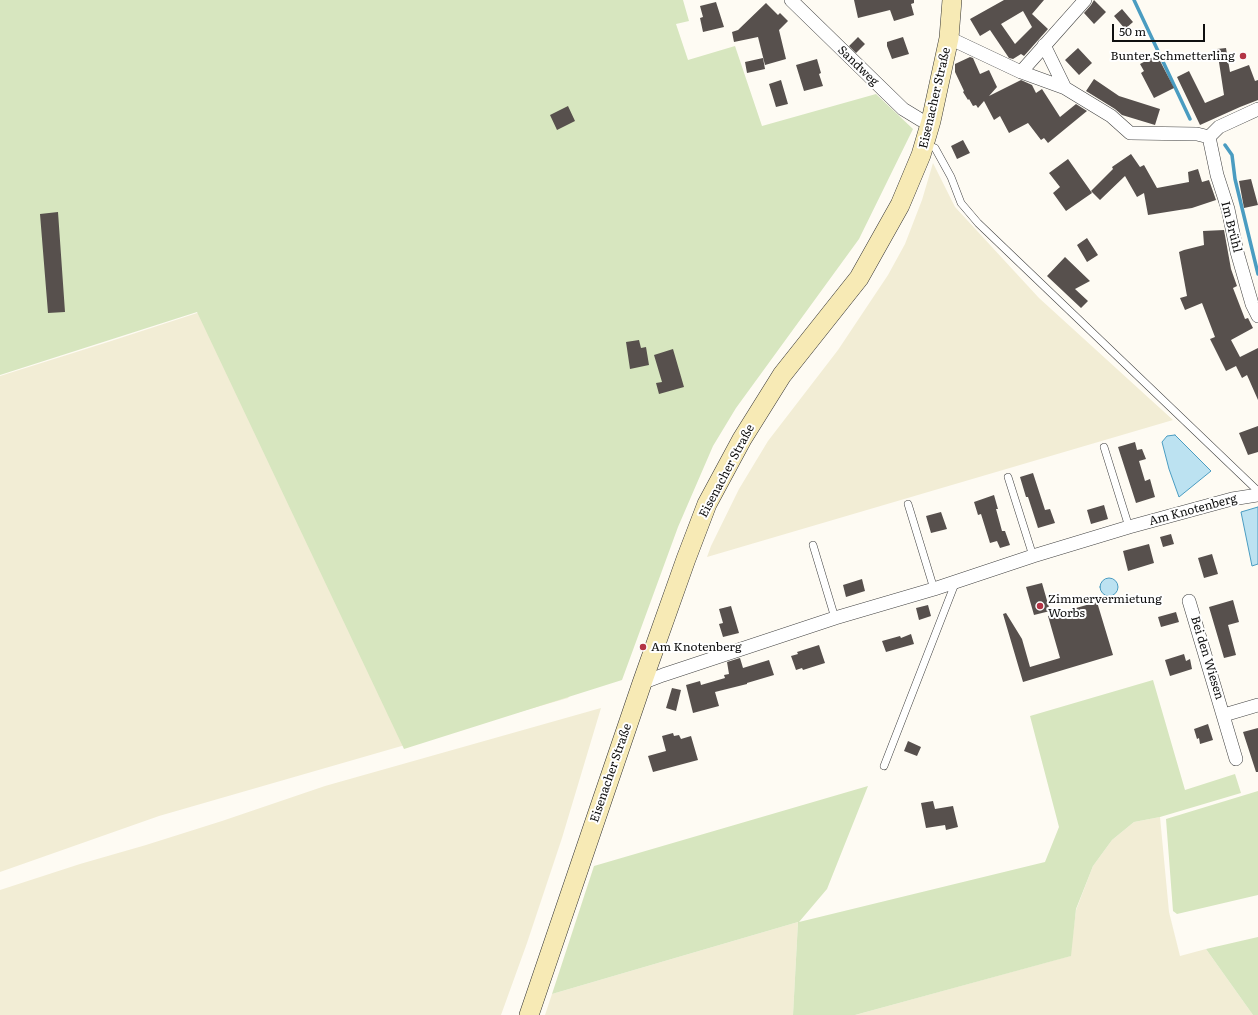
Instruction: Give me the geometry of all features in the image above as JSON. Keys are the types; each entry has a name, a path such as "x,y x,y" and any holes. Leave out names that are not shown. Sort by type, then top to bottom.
{"main road":[{"name":"Eisenacher Straße","path":"529,1015 642,683 707,504 742,439 782,375 859,278 900,205 921,155 931,121 949,38 952,0"}],"street":[{"name":"Sandweg","path":"791,0 903,109 922,120 931,121"},
{"path":"1021,72 1085,0"},
{"path":"949,38 1021,72 1065,88 1111,116 1130,133 1197,134 1209,137 1219,127 1258,109"},
{"path":"1044,45 1065,88"},
{"name":"Im Brühl","path":"1209,137 1217,175 1228,209 1237,252 1252,304 1258,316"},
{"name":"Am Knotenberg","path":"642,683 835,618 1033,556 1129,527 1232,500 1258,495"},
{"name":"Bei den Wiesen","path":"1189,601 1236,759"},
{"name":"Bei den Wiesen","path":"1224,715 1258,705"}],"lane":[{"path":"924,143 936,148 951,177 961,203 978,223 1258,491"},
{"path":"1104,447 1129,527"},
{"path":"1008,477 1033,556"},
{"path":"908,504 934,588"},
{"path":"812,545 835,618"},
{"path":"884,766 956,580"}],"shaded area":[{"path":"933,163 955,207 1039,298 1173,420 707,557 739,489 768,441 838,350 888,275 905,244 922,200"},
{"path":"317,274 574,691 568,698 159,816 0,872 0,376"},
{"path":"601,708 562,838 501,1015 0,1015 0,890 222,821 325,786"},
{"path":"1160,817 1169,912 1180,956 1206,949 1253,1015 855,1015 1070,956 1076,910 1093,866 1112,840 1134,822"},
{"path":"798,922 793,1015 545,1015 552,994"}],"green space":[{"path":"0,0 683,0 689,21 676,24 688,60 735,46 762,126 876,94 913,129 859,239 736,408 713,446 678,527 622,680 404,749 197,312 0,375"},
{"path":"1153,680 1185,790 1235,774 1241,793 1160,817 1134,822 1112,840 1093,866 1076,909 1071,956 855,1015 793,1015 798,922 552,994 594,866 868,786 827,889 799,922 1045,862 1059,827 1030,716"},
{"path":"1258,791 1258,895 1177,914 1173,911 1166,819"},
{"path":"1258,937 1258,1015 1253,1015 1206,949"}],"water":[{"path":"1175,435 1211,471 1179,497 1169,469 1162,442 1167,436"},
{"path":"1258,507 1258,564 1252,566 1241,512"},
{"path":"1109,578 1115,581 1118,587 1115,593 1109,596 1103,593 1100,587 1103,581"}],"building":[{"path":"854,0 914,0 914,3 911,4 914,15 894,21 890,10 858,18"},
{"path":"1004,0 1044,0 1032,14 1048,29 1024,56 1021,54 1013,59 1009,58 990,30 980,36 970,19","holes":["1023,11 1032,27 1015,44 1001,24"]},
{"path":"1094,0 1106,12 1094,24 1084,13"},
{"path":"716,2 724,27 703,32 700,18 703,17 700,6"},
{"path":"766,3 778,15 780,13 788,21 779,30 786,59 765,65 758,37 734,42 732,32 738,30"},
{"path":"1122,9 1133,22 1125,29 1114,16"},
{"path":"858,37 865,44 856,53 849,46"},
{"path":"903,37 909,54 892,59 887,42"},
{"path":"1078,48 1092,63 1079,75 1065,60"},
{"path":"1226,48 1230,72 1249,65 1255,81 1258,80 1258,100 1200,125 1177,77 1189,71 1205,103 1224,95 1217,49"},
{"path":"1157,55 1174,88 1154,98 1141,73 1144,71 1140,64"},
{"path":"970,57 973,58 980,74 989,70 997,87 989,96 1021,80 1032,85 1036,93 1042,89 1060,117 1076,104 1087,111 1048,143 1044,138 1041,140 1028,123 1009,133 1000,116 994,120 984,101 978,108 976,105 973,106 963,92 964,91 955,72 955,64"},
{"path":"763,58 765,69 747,73 745,62"},
{"path":"817,59 821,73 819,74 823,86 804,91 796,65"},
{"path":"1094,79 1119,96 1160,109 1155,125 1122,115 1086,91"},
{"path":"781,80 788,104 776,107 769,84"},
{"path":"568,106 575,121 557,130 550,115"},
{"path":"963,140 970,153 957,159 951,146"},
{"path":"1131,154 1140,167 1144,165 1157,188 1189,182 1188,172 1198,169 1202,182 1209,180 1216,200 1192,208 1148,215 1144,193 1137,197 1125,176 1100,200 1091,191 1113,169 1112,167"},
{"path":"1068,159 1092,193 1066,211 1053,193 1060,187 1049,173"},
{"path":"1251,179 1258,205 1244,208 1239,181"},
{"path":"58,212 65,312 48,313 40,214"},
{"path":"1224,230 1231,269 1237,286 1233,288 1245,319 1248,318 1253,328 1231,340 1240,357 1258,348 1258,400 1247,375 1242,378 1236,366 1226,371 1210,339 1215,337 1202,303 1185,310 1180,298 1187,296 1179,252 1204,245 1203,231"},
{"path":"1087,238 1098,255 1087,262 1077,245"},
{"path":"1065,257 1090,281 1075,289 1088,301 1081,308 1047,276"},
{"path":"639,340 641,348 646,347 649,365 630,369 626,342"},
{"path":"673,349 684,387 659,394 656,383 662,382 654,355"},
{"path":"1258,426 1258,452 1248,455 1239,433"},
{"path":"1135,442 1137,450 1142,449 1146,459 1139,461 1145,481 1150,479 1155,497 1136,503 1118,447"},
{"path":"1033,473 1045,510 1050,509 1055,523 1038,528 1020,477"},
{"path":"994,495 1002,531 1005,531 1010,545 1000,548 997,541 990,543 981,514 978,515 974,502"},
{"path":"1104,505 1108,519 1091,524 1087,510"},
{"path":"941,512 947,529 931,533 926,516"},
{"path":"1171,534 1174,544 1163,547 1160,537"},
{"path":"1149,544 1154,563 1128,571 1123,551"},
{"path":"1212,554 1218,574 1204,578 1198,558"},
{"path":"862,579 865,591 846,597 843,585"},
{"path":"1042,583 1050,611 1034,615 1026,587"},
{"path":"1233,600 1239,622 1228,625 1236,655 1224,658 1209,607"},
{"path":"1097,602 1113,655 1023,682 1003,614 1006,613 1022,639 1030,667 1060,658 1048,616"},
{"path":"928,605 931,616 919,620 916,608"},
{"path":"731,606 739,633 723,637 719,624 723,623 719,609"},
{"path":"1176,612 1179,622 1161,627 1158,617"},
{"path":"911,634 914,644 886,652 882,641 900,636 901,638"},
{"path":"819,645 825,663 803,670 802,668 796,670 791,656 798,654 797,652"},
{"path":"1184,654 1186,661 1190,659 1192,669 1170,676 1165,660"},
{"path":"740,658 743,668 769,660 774,675 715,692 719,706 693,713 686,685 700,681 701,685 725,678 724,675 729,674 727,662"},
{"path":"672,688 681,690 676,711 666,708"},
{"path":"1208,724 1213,740 1200,744 1199,738 1197,739 1194,729"},
{"path":"1258,728 1258,772 1256,772 1243,732"},
{"path":"673,733 674,736 679,735 681,739 691,736 698,760 653,772 648,756 666,751 662,736"},
{"path":"908,741 921,747 917,756 904,751"},
{"path":"933,801 935,809 953,806 958,827 946,830 945,825 926,828 921,803"}],"waterway":[{"path":"1134,0 1190,119"},
{"path":"1225,145 1232,155 1235,179 1258,274"}],"place":[{"name":"Bunter Schmetterling","path":"1243,56"},
{"name":"Zimmervermietung Worbs","path":"1040,606"},
{"name":"Am Knotenberg","path":"643,647"}]}
